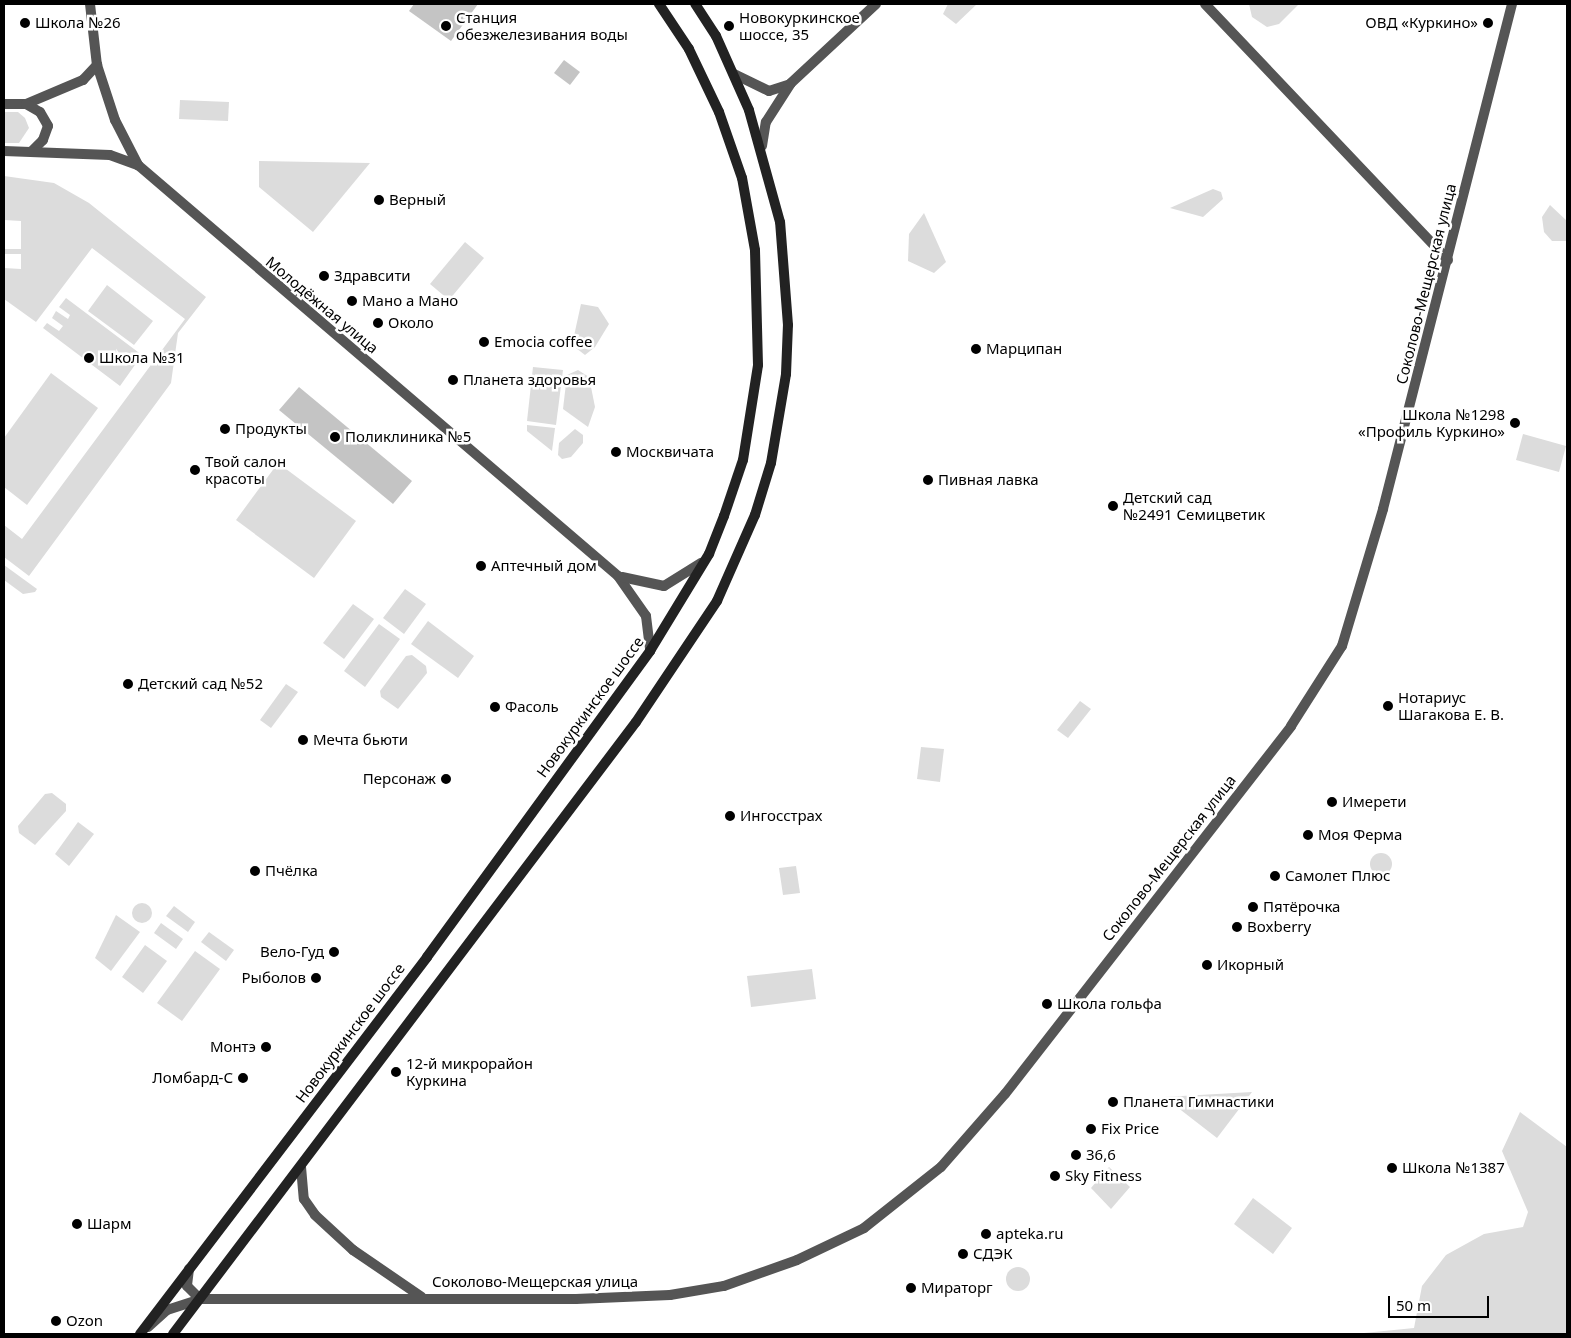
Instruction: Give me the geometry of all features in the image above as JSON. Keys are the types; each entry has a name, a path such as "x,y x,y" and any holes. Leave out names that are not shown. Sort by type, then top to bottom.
{"main road":[{"name":"Новокуркинское шоссе","path":"141,1333 650,651 709,554 742,460 750,420 758,365 757,264 742,178 728,137 697,64 660,4"},
{"path":"173,1334 636,722 717,600 735,564 771,462 786,374 784,258 762,146 734,74 695,4"}],"street":[{"name":"Молодёжная улица","path":"90,4 97,65 115,120 138,165 618,576 646,616 650,651"},
{"path":"762,146 766,122 791,83 876,4"},
{"path":"1205,4 1448,260"},
{"name":"Соколово-Мещерская улица","path":"141,1333 167,1310 200,1299 422,1297 576,1299 670,1295 724,1286 797,1260 864,1228 941,1167 1019,1076 1290,726 1332,664 1348,630 1372,550 1448,260 1512,4"},
{"path":"4,104 26,104 83,80 97,65"},
{"path":"734,74 768,92 791,83"},
{"path":"26,104 40,112 48,126 43,140 32,151"},
{"path":"4,151 110,154 138,165"},
{"name":"Молодёжная улица","path":"618,576 664,586 693,571 709,554"},
{"name":"Соколово-Мещерская улица","path":"300,1167 304,1199 315,1215 354,1250 422,1297"},
{"path":"189,1269 187,1286 200,1299"}],"shaded area":[{"path":"948,4 977,4 956,24 943,14"},
{"path":"1249,4 1299,4 1279,24 1267,27 1252,17"},
{"path":"180,100 229,102 228,121 179,119"},
{"path":"4,112 18,112 25,118 29,128 19,143 4,143"},
{"path":"259,161 370,163 313,232 259,187"},
{"path":"4,176 54,183 89,203 206,297 178,333 171,383 29,576 4,557 4,525 22,539 185,319 92,248 36,322 4,299 4,268 21,269 21,254 4,254 4,249 21,249 21,221 4,220"},
{"path":"1213,189 1221,192 1223,199 1203,217 1170,208"},
{"path":"1550,205 1567,221 1567,241 1552,241 1544,232 1542,217"},
{"path":"924,213 946,262 934,273 908,261 909,234"},
{"path":"465,242 484,258 449,300 430,284"},
{"path":"107,285 153,321 134,345 88,311"},
{"path":"66,298 142,355 120,386 43,328 47,323 59,331 63,326 52,318 56,311 68,319 70,315 59,307"},
{"path":"581,304 598,307 609,324 595,347 585,355 572,345"},
{"path":"533,367 563,370 556,425 527,421"},
{"path":"578,370 589,377 595,407 588,427 563,409 567,375"},
{"path":"51,373 98,408 27,505 4,487 4,438"},
{"path":"527,425 555,428 552,451 527,431"},
{"path":"575,429 583,435 583,443 571,457 562,459 558,455 559,443"},
{"path":"1523,434 1566,446 1559,472 1516,460"},
{"path":"278,463 356,521 314,578 236,520"},
{"path":"4,565 37,589 35,592 23,594 4,580"},
{"path":"405,589 426,604 404,634 383,618"},
{"path":"353,604 374,619 344,659 323,643"},
{"path":"428,621 474,656 458,678 411,644"},
{"path":"379,624 400,639 365,687 344,671"},
{"path":"412,655 426,666 427,673 398,709 381,697 380,691 406,656"},
{"path":"286,684 298,692 271,728 260,720"},
{"path":"1080,701 1091,709 1068,738 1057,730"},
{"path":"921,747 944,749 940,782 917,779"},
{"path":"52,793 66,804 66,811 35,845 19,833 18,826 45,794"},
{"path":"78,822 94,834 69,866 55,854"},
{"path":"1381,853 1389,856 1392,864 1389,872 1381,875 1373,872 1370,864 1373,856"},
{"path":"796,866 800,893 783,895 779,868"},
{"path":"142,903 149,906 152,913 149,920 142,923 135,920 132,913 135,906"},
{"path":"174,906 195,922 188,932 166,916"},
{"path":"116,915 140,932 111,971 95,958"},
{"path":"161,923 183,939 176,949 154,933"},
{"path":"209,932 234,950 226,961 201,942"},
{"path":"145,945 167,961 143,993 122,977"},
{"path":"195,951 220,969 182,1021 157,1003"},
{"path":"812,969 816,999 751,1007 747,976"},
{"path":"1252,1092 1217,1138 1164,1097"},
{"path":"1520,1112 1567,1147 1567,1334 1354,1334 1414,1328 1422,1286 1446,1255 1484,1234 1523,1227 1528,1212 1502,1151"},
{"path":"1109,1167 1130,1187 1111,1209 1091,1188"},
{"path":"1253,1198 1292,1228 1273,1254 1234,1224"},
{"path":"1018,1267 1026,1271 1030,1279 1026,1287 1018,1291 1010,1287 1006,1279 1010,1271"}],"building":[{"name":"Станция обезжелезивания воды","path":"414,4 478,4 451,41 409,11"},
{"path":"564,60 580,72 570,85 554,73"},
{"name":"Поликлиника №5","path":"299,387 412,481 393,504 279,410"}],"place":[{"name":"Школа №26","path":"25,23"},
{"name":"ОВД «Куркино»","path":"1488,23"},
{"name":"Станция обезжелезивания воды","path":"446,26"},
{"name":"Новокуркинское шоссе, 35","path":"729,26"},
{"name":"Верный","path":"379,200"},
{"name":"Здравсити","path":"324,276"},
{"name":"Мано а Мано","path":"352,301"},
{"name":"Около","path":"378,323"},
{"name":"Emocia coffee","path":"484,342"},
{"name":"Марципан","path":"976,349"},
{"name":"Школа №31","path":"89,358"},
{"name":"Планета здоровья","path":"453,380"},
{"name":"Школа №1298 «Профиль Куркино»","path":"1515,423"},
{"name":"Продукты","path":"225,429"},
{"name":"Поликлиника №5","path":"335,437"},
{"name":"Москвичата","path":"616,452"},
{"name":"Твой салон красоты","path":"195,470"},
{"name":"Пивная лавка","path":"928,480"},
{"name":"Детский сад №2491 Семицветик","path":"1113,506"},
{"name":"Аптечный дом","path":"481,566"},
{"name":"Детский сад №52","path":"128,684"},
{"name":"Нотариус Шагакова Е. В.","path":"1388,706"},
{"name":"Фасоль","path":"495,707"},
{"name":"Мечта бьюти","path":"303,740"},
{"name":"Персонаж","path":"446,779"},
{"name":"Имерети","path":"1332,802"},
{"name":"Ингосстрах","path":"730,816"},
{"name":"Моя Ферма","path":"1308,835"},
{"name":"Пчёлка","path":"255,871"},
{"name":"Самолет Плюс","path":"1275,876"},
{"name":"Пятёрочка","path":"1253,907"},
{"name":"Boxberry","path":"1237,927"},
{"name":"Вело-Гуд","path":"334,952"},
{"name":"Икорный","path":"1207,965"},
{"name":"Рыболов","path":"316,978"},
{"name":"Школа гольфа","path":"1047,1004"},
{"name":"Монтэ","path":"266,1047"},
{"name":"12-й микрорайон Куркина","path":"396,1072"},
{"name":"Ломбард-С","path":"243,1078"},
{"name":"Планета Гимнастики","path":"1113,1102"},
{"name":"Fix Price","path":"1091,1129"},
{"name":"36,6","path":"1076,1155"},
{"name":"Школа №1387","path":"1392,1168"},
{"name":"Sky Fitness","path":"1055,1176"},
{"name":"Шарм","path":"77,1224"},
{"name":"apteka.ru","path":"986,1234"},
{"name":"СДЭК","path":"963,1254"},
{"name":"Мираторг","path":"911,1288"},
{"name":"Ozon","path":"56,1321"}]}
